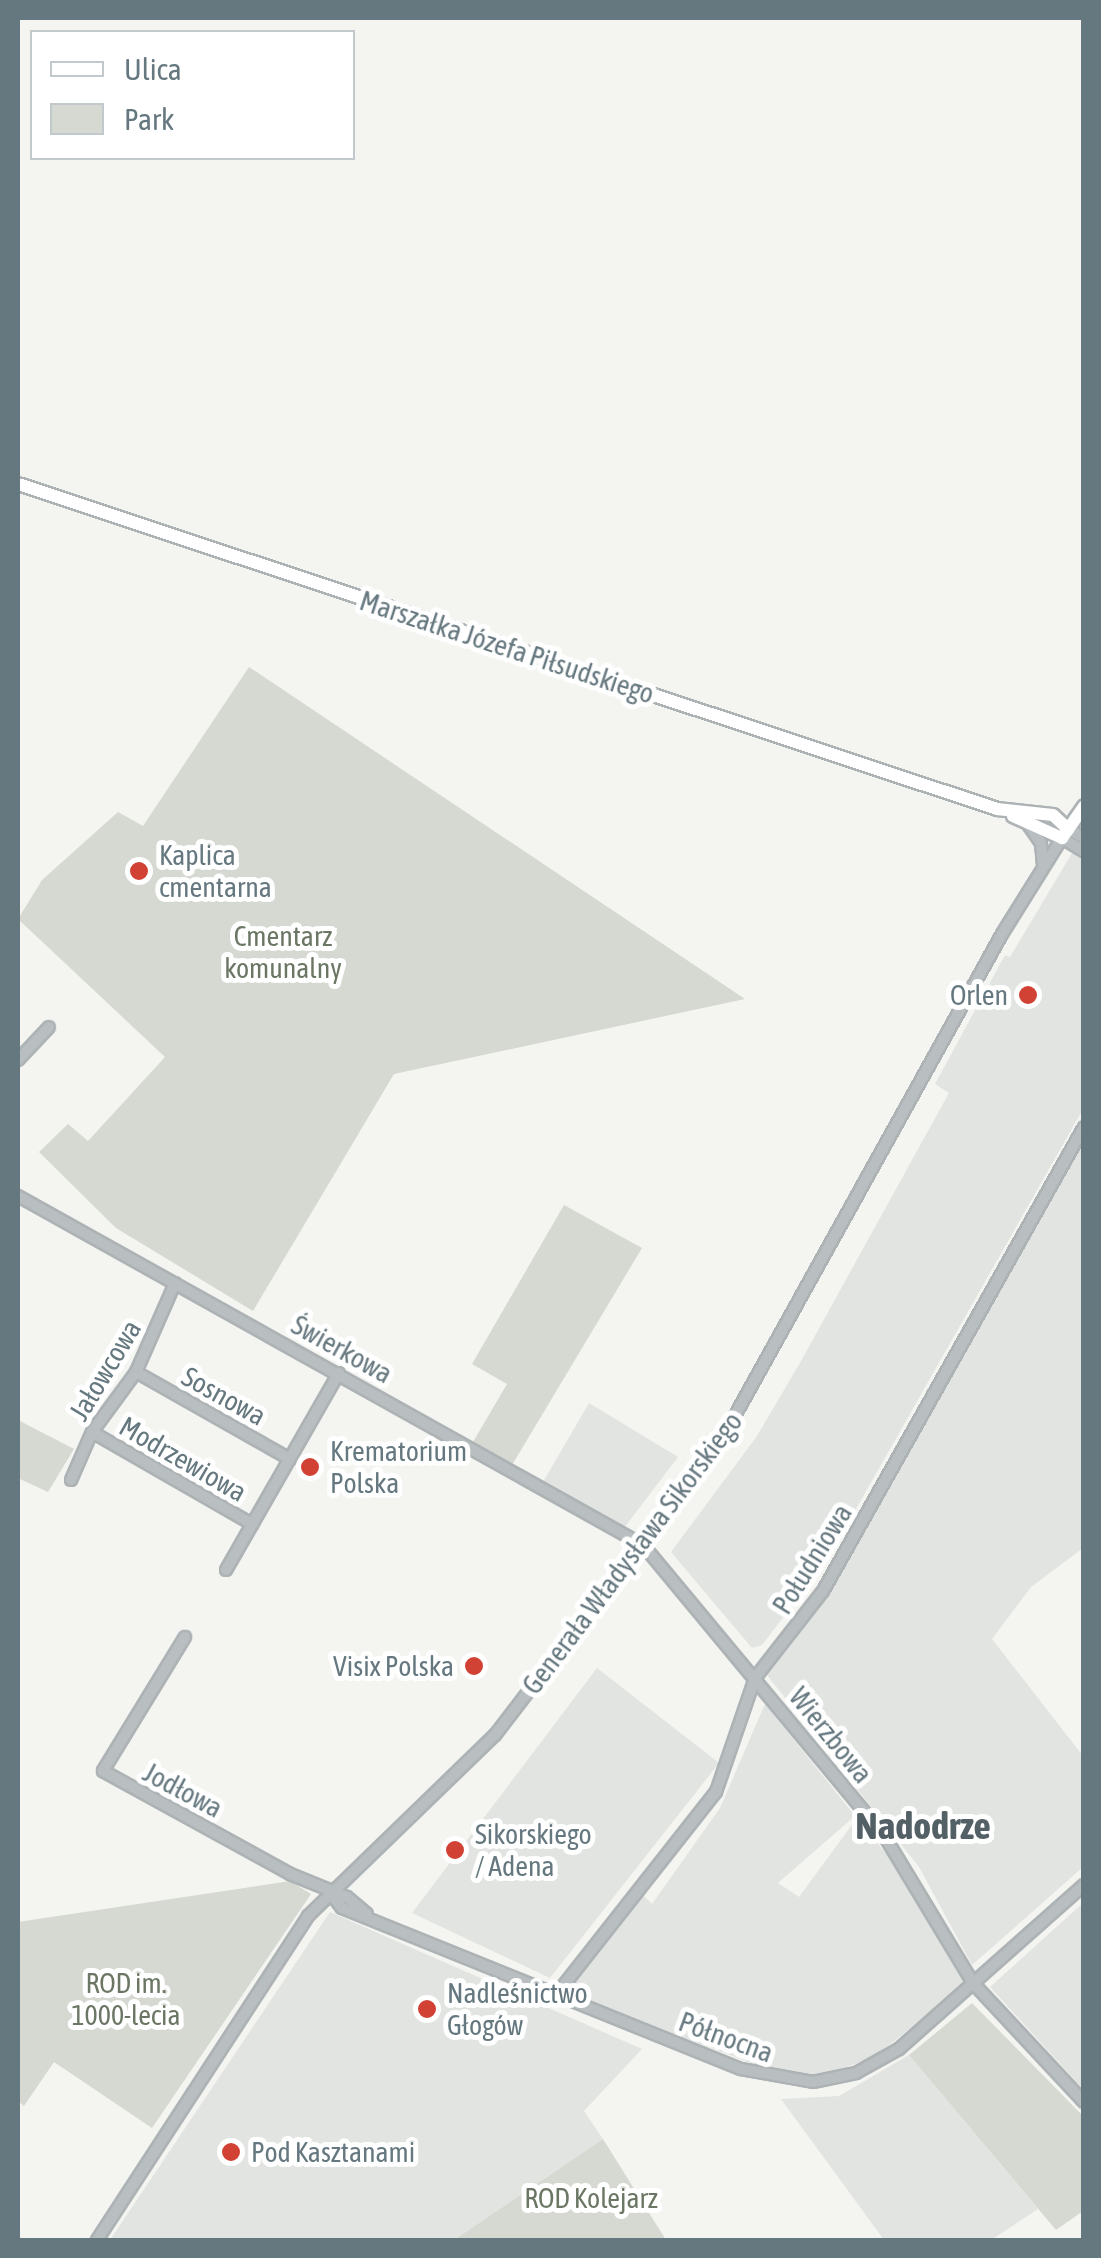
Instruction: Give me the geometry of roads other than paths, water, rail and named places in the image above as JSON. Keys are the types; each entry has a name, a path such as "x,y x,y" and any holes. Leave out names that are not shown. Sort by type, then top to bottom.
{"main road":[{"name":"Marszałka Józefa Piłsudskiego","path":"18,484 1066,834"},
{"name":"Marszałka Józefa Piłsudskiego","path":"996,808 1052,814 1066,834"},
{"name":"Generała Władysława Sikorskiego","path":"1066,834 1083,811"}],"street":[{"path":"1025,821 1041,842 1043,868"},
{"path":"1066,834 1084,838"},
{"path":"1066,834 1084,851"},
{"name":"Generała Władysława Sikorskiego","path":"98,2240 314,1909 328,1891 495,1735 643,1545 764,1370 1043,868 1066,834"},
{"path":"18,1060 48,1027"},
{"name":"Południowa","path":"556,1994 716,1792 755,1678 823,1591 1084,1128"},
{"name":"Świerkowa","path":"18,1196 643,1545"},
{"name":"Jałowcowa","path":"70,1480 92,1432 136,1372 175,1283"},
{"name":"Sosnowa","path":"136,1372 290,1459"},
{"path":"226,1570 339,1373"},
{"name":"Modrzewiowa","path":"92,1432 252,1524"},
{"name":"Wierzbowa","path":"643,1545 904,1863 974,1982 1084,2102"},
{"name":"Jodłowa","path":"186,1637 103,1771 328,1891"},
{"path":"314,1909 342,1900 347,1873"},
{"name":"Północna","path":"328,1891 368,1914 742,2070 813,2082 880,2062 1084,1886"}],"place":[{"name":"Kaplica cmentarna","path":"139,871"},
{"name":"Orlen","path":"1028,995"},
{"name":"Krematorium Polska","path":"310,1467"},
{"name":"Visix Polska","path":"474,1666"},
{"name":"Sikorskiego / Adena","path":"455,1850"},
{"name":"Nadleśnictwo Głogów","path":"427,2009"},
{"name":"Pod Kasztanami","path":"231,2152"}],"district":[{"name":"Nadodrze","path":"923,1826"}],"park label":[{"name":"Cmentarz komunalny","path":"283,952"},
{"name":"ROD im. 1000-lecia","path":"126,1999"},
{"name":"ROD Kolejarz","path":"591,2198"}]}
